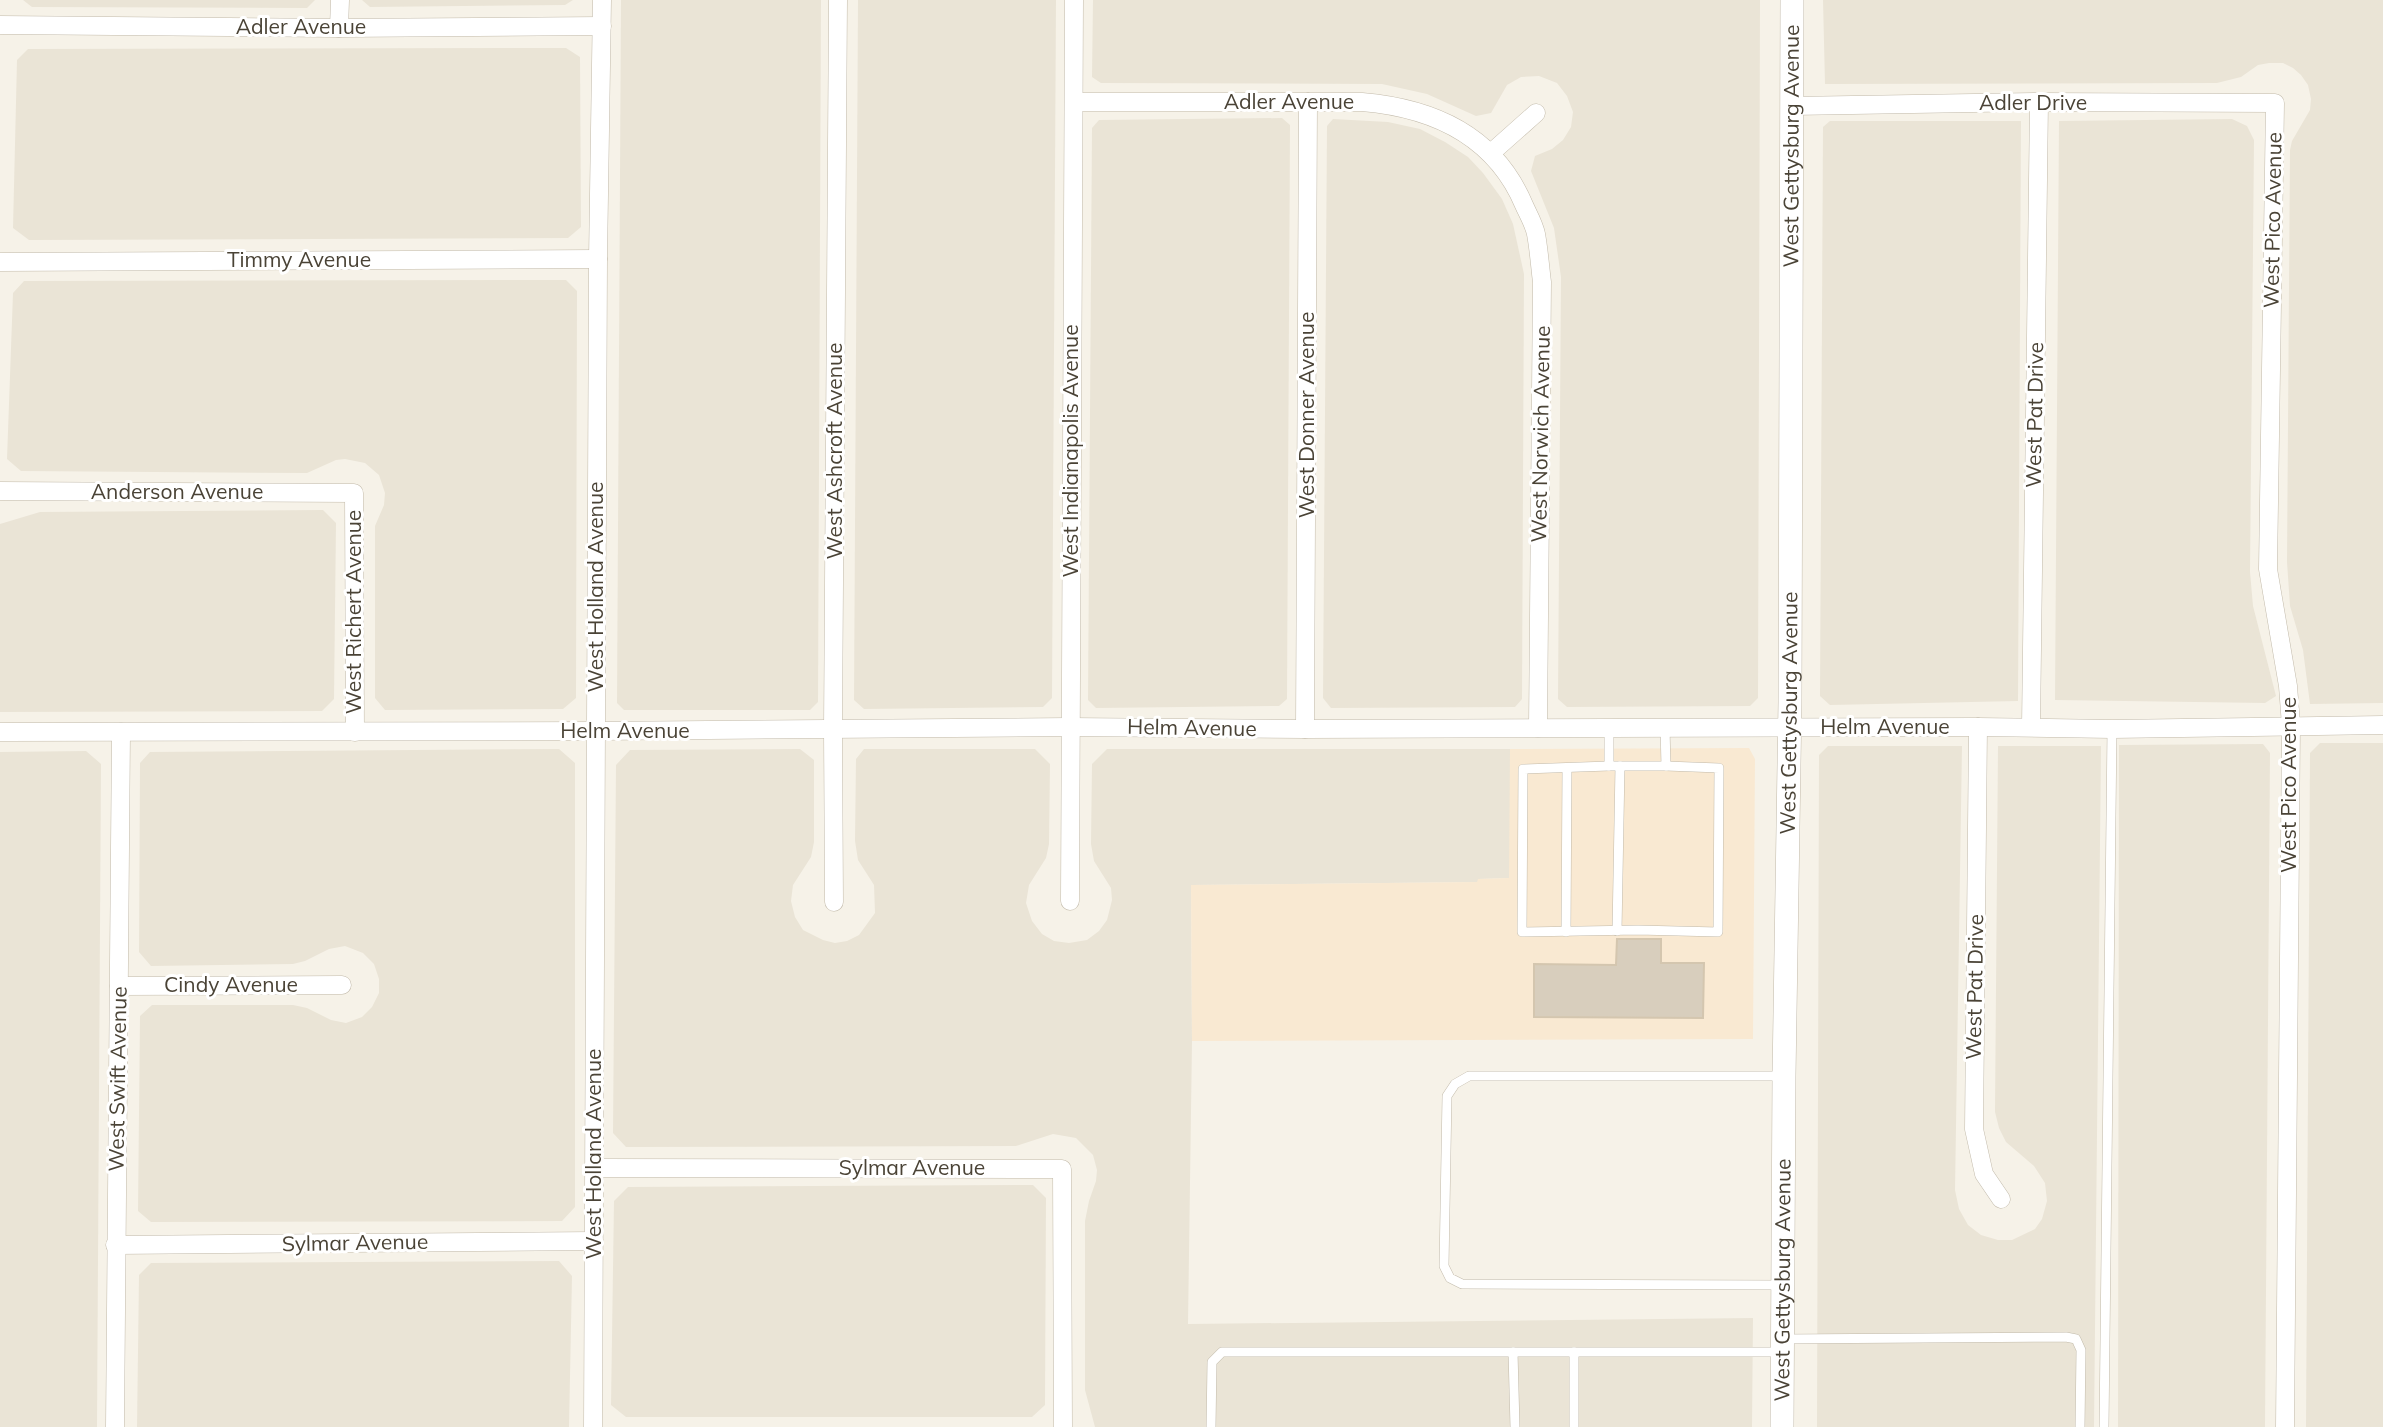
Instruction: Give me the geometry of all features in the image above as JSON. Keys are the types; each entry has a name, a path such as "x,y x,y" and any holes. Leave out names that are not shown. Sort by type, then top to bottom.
{"street":[{"path":"339,28 340,0"},
{"name":"West Holland Avenue","path":"593,1427 598,259 602,0"},
{"name":"West Ashcroft Avenue","path":"834,902 832,729 838,0"},
{"name":"West Indianapolis Avenue","path":"1070,901 1074,0"},
{"name":"West Gettysburg Avenue","path":"1782,1427 1793,0"},
{"name":"Adler Avenue","path":"0,25 339,28 601,26"},
{"name":"Adler Avenue","path":"1074,102 1308,102 1393,105 1428,115 1460,129 1491,153"},
{"name":"West Donner Avenue","path":"1306,729 1308,102"},
{"name":"Adler Drive","path":"1792,106 2039,102 2275,103"},
{"name":"West Pat Drive","path":"2031,727 2039,102"},
{"name":"West Pico Avenue","path":"2275,103 2268,569 2288,686 2291,725 2286,1427"},
{"path":"1491,153 1536,113"},
{"name":"West Norwich Avenue","path":"1491,153 1517,188 1536,233 1542,282 1538,728"},
{"name":"Timmy Avenue","path":"0,262 598,259"},
{"name":"Anderson Avenue","path":"0,491 354,493"},
{"name":"West Richert Avenue","path":"354,493 355,732"},
{"name":"Helm Avenue","path":"0,732 596,732 1069,727 2112,729 2383,725"},
{"name":"West Pat Drive","path":"1978,727 1974,1129 1984,1174 2001,1199"},
{"name":"West Swift Avenue","path":"116,1427 121,732"},
{"name":"Cindy Avenue","path":"119,986 342,985"},
{"name":"Sylmar Avenue","path":"593,1168 1062,1169 1063,1427"},
{"name":"Sylmar Avenue","path":"116,1245 594,1241"}],"lane":[{"path":"1665,727 1666,766"},
{"path":"1609,728 1609,766"},
{"path":"2104,1427 2112,729"},
{"path":"1617,931 1620,766"},
{"path":"1666,766 1719,768 1718,932 1522,932 1523,769 1666,766"},
{"path":"1566,932 1567,768"},
{"path":"1783,1285 1462,1284 1450,1278 1444,1266 1447,1096 1455,1084 1469,1076 1784,1076"},
{"path":"1211,1427 1212,1362 1222,1352 1574,1352 2066,1337 2076,1339 2081,1350 2080,1427"},
{"path":"1513,1352 1515,1427"},
{"path":"1574,1352 1574,1427"}],"shaded area":[{"path":"23,0 315,0 307,8 32,7"},
{"path":"362,0 573,0 565,5 370,7"},
{"path":"621,0 821,0 818,702 810,710 624,710 617,703"},
{"path":"858,0 1056,0 1052,698 1043,707 864,709 854,700"},
{"path":"1093,0 1760,0 1758,698 1750,706 1567,707 1558,699 1561,277 1554,228 1531,171 1535,156 1552,149 1563,140 1571,127 1573,112 1567,96 1557,83 1539,76 1521,77 1507,85 1491,113 1476,116 1427,94 1382,84 1101,83 1092,77"},
{"path":"1823,0 2383,0 2383,703 2310,704 2303,650 2290,606 2287,562 2290,150 2292,141 2310,110 2311,99 2308,85 2301,75 2283,63 2269,63 2258,65 2241,77 2217,83 1825,84"},
{"path":"566,48 580,57 581,227 568,238 29,240 13,228 17,60 28,49"},
{"path":"1282,118 1290,125 1287,699 1279,706 1096,708 1088,700 1092,128 1099,120"},
{"path":"1333,119 1388,122 1420,129 1445,142 1468,157 1483,173 1502,199 1513,224 1524,274 1522,699 1515,707 1331,708 1323,698 1327,126"},
{"path":"2232,119 2247,126 2254,140 2250,572 2253,606 2276,696 2265,703 2055,700 2059,121"},
{"path":"1830,121 2021,121 2018,701 1830,705 1820,696 1823,127"},
{"path":"566,280 577,291 576,698 563,709 385,710 375,698 375,526 384,505 385,493 379,475 365,463 336,460 307,473 21,471 7,459 13,293 24,281"},
{"path":"323,510 336,523 334,699 322,711 0,712 0,524 40,512"},
{"path":"2320,743 2383,743 2383,1427 2306,1427 2310,753"},
{"path":"2263,744 2270,753 2265,1427 2118,1427 2119,745"},
{"path":"1828,746 1962,746 1955,1190 1959,1209 1968,1225 1981,1235 1998,1240 2012,1240 2035,1229 2042,1219 2047,1201 2045,1183 2034,1166 2006,1142 1995,1112 1998,746 2101,746 2094,1427 1817,1427 1819,755"},
{"path":"1749,748 1755,759 1753,1039 1192,1041 1191,885 1477,882 1478,879 1509,878 1510,749"},
{"path":"559,749 575,763 575,1207 562,1221 151,1222 138,1211 140,1016 152,1005 293,1005 346,1023 362,1017 372,1007 379,993 379,979 374,964 363,953 345,946 329,949 293,964 151,966 139,952 140,763 150,752"},
{"path":"800,749 814,760 814,842 811,857 793,885 791,901 795,917 803,930 835,943 847,941 859,935 875,913 874,885 858,860 855,841 856,759 864,749 1035,749 1050,764 1049,844 1046,858 1029,885 1026,903 1032,921 1042,934 1054,941 1069,943 1087,940 1099,931 1107,920 1112,900 1111,888 1094,861 1091,844 1092,764 1107,749 1510,749 1510,878 1479,879 1478,882 1191,885 1188,1324 1753,1318 1752,1427 1095,1427 1085,1390 1085,1221 1097,1170 1093,1155 1076,1138 1053,1134 1016,1146 626,1147 613,1133 616,765 630,750"},
{"path":"86,751 101,764 97,1427 0,1427 0,752"},
{"path":"1033,1185 1046,1198 1045,1405 1032,1417 626,1417 611,1405 614,1201 628,1187"},
{"path":"559,1261 572,1276 569,1427 137,1427 139,1275 151,1263"}],"building":[{"path":"1617,939 1661,939 1661,963 1704,963 1703,1018 1534,1017 1534,964 1616,965"}]}
